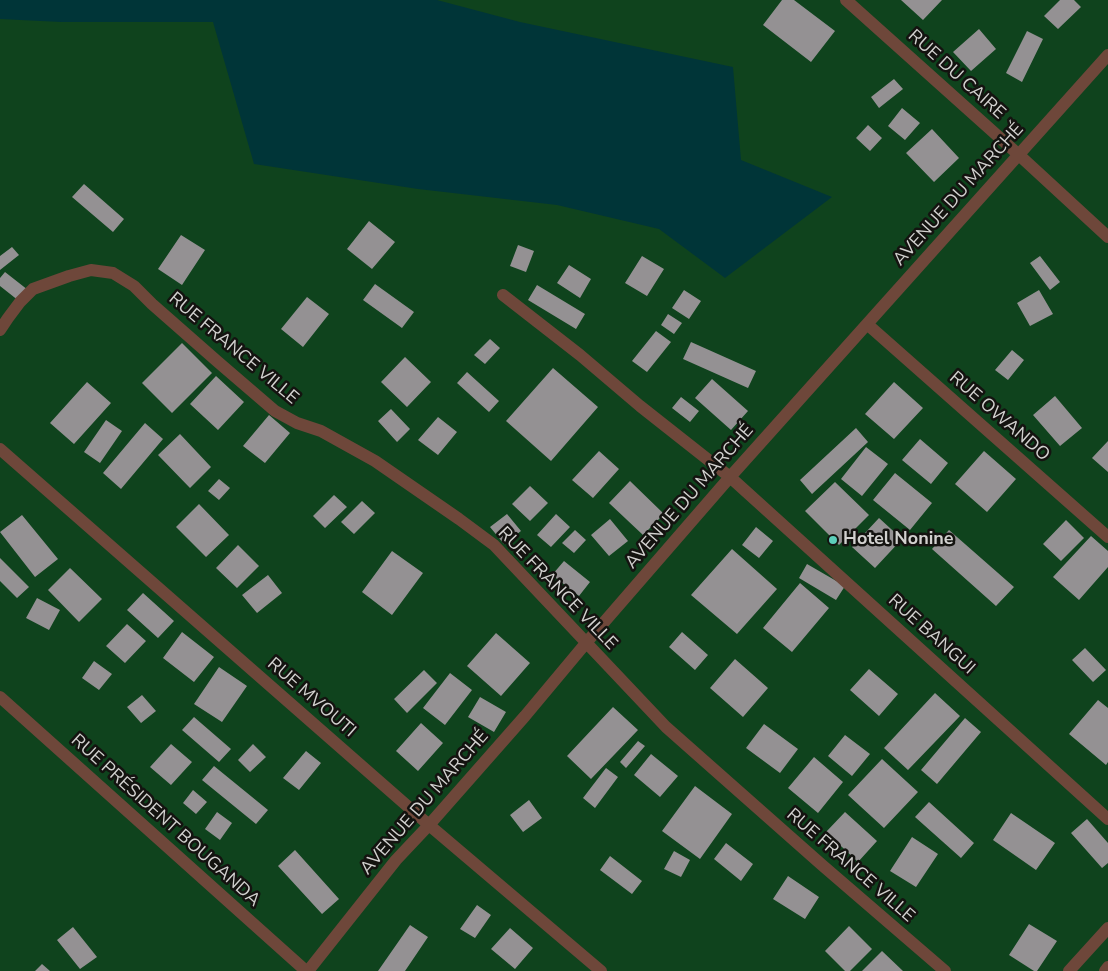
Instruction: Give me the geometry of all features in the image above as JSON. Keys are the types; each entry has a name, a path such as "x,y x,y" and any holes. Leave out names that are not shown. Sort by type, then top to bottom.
{"street":[{"name":"RUE DU CAIRE","path":"846,0 1108,236"},
{"name":"AVENUE DU MARCHÉ","path":"307,971 396,860 525,716 730,478 1108,55"},
{"name":"RUE FRANCE VILLE","path":"0,330 20,302 33,289 69,276 91,270 113,273 134,286 203,349 275,410 297,423 321,431 374,461 459,518 494,545 666,727 945,971"},
{"name":"RUE BANGUI","path":"503,295 580,355 730,478 1108,819"},
{"name":"RUE OWANDO","path":"867,324 1108,537"},
{"name":"RUE MVOUTI","path":"0,449 429,825 601,971"},
{"name":"RUE PRÉSIDENT BOUGANDA","path":"0,697 307,971"},
{"path":"1069,971 1108,928"},
{"path":"1105,971 1108,967"}],"green space":[{"path":"0,0 1108,0 1108,971 0,971"}],"water":[{"path":"0,0 437,0 520,22 733,67 741,160 832,197 725,278 659,229 557,205 418,189 254,164 213,22 61,22 0,19"}],"building":[{"path":"782,0 794,0 835,31 811,62 763,25"},
{"path":"901,0 942,0 923,20"},
{"path":"1060,0 1074,0 1081,7 1058,29 1044,16"},
{"path":"979,29 996,49 971,71 953,52"},
{"path":"1027,31 1043,39 1022,82 1006,73"},
{"path":"894,79 903,89 879,108 871,97"},
{"path":"902,108 920,123 905,140 888,126"},
{"path":"868,125 882,138 870,151 856,138"},
{"path":"932,129 959,158 934,182 906,153"},
{"path":"84,184 124,219 113,232 72,197"},
{"path":"369,221 395,242 372,269 347,249"},
{"path":"181,235 205,250 182,285 158,269"},
{"path":"518,245 534,251 526,272 510,266"},
{"path":"12,247 19,255 0,270 0,256"},
{"path":"642,256 664,269 647,296 625,283"},
{"path":"1040,256 1060,282 1050,290 1030,263"},
{"path":"569,265 591,279 580,298 557,283"},
{"path":"5,272 28,290 19,301 0,286 0,278"},
{"path":"375,284 414,312 402,328 363,300"},
{"path":"537,285 585,314 576,329 528,300"},
{"path":"684,290 701,301 689,319 672,308"},
{"path":"1039,290 1053,314 1030,326 1017,303"},
{"path":"307,297 329,314 303,347 281,329"},
{"path":"668,314 682,323 674,334 661,325"},
{"path":"656,331 671,342 647,372 632,361"},
{"path":"490,339 500,348 485,364 474,355"},
{"path":"691,342 756,371 748,388 683,359"},
{"path":"182,343 212,373 172,413 142,383"},
{"path":"1012,350 1024,360 1008,380 995,370"},
{"path":"405,357 431,382 407,407 381,382"},
{"path":"553,368 598,407 551,461 506,421"},
{"path":"467,372 499,401 489,412 457,383"},
{"path":"216,376 244,402 218,430 190,404"},
{"path":"712,379 748,411 731,430 695,398"},
{"path":"87,382 111,403 74,444 50,423"},
{"path":"894,382 923,408 894,439 865,414"},
{"path":"1055,396 1082,428 1060,446 1033,415"},
{"path":"681,397 699,411 690,422 672,408"},
{"path":"391,409 410,429 397,442 378,421"},
{"path":"269,415 290,433 265,463 243,446"},
{"path":"438,417 457,432 438,455 418,440"},
{"path":"106,420 122,431 100,463 84,452"},
{"path":"145,423 163,439 121,489 103,473"},
{"path":"856,428 868,442 812,494 800,480"},
{"path":"180,434 211,467 190,488 158,455"},
{"path":"920,439 948,463 931,484 902,460"},
{"path":"1108,441 1108,472 1092,458"},
{"path":"866,447 888,464 862,496 841,479"},
{"path":"599,451 619,469 593,498 572,480"},
{"path":"984,451 1016,479 987,512 955,484"},
{"path":"895,473 932,503 910,530 873,500"},
{"path":"219,479 230,488 219,500 208,491"},
{"path":"630,481 664,514 643,535 609,503"},
{"path":"835,482 869,515 839,545 805,511"},
{"path":"530,486 548,503 530,521 512,504"},
{"path":"334,495 347,507 325,528 313,516"},
{"path":"362,501 375,513 354,534 341,522"},
{"path":"199,504 229,535 206,557 176,527"},
{"path":"507,514 521,531 504,544 490,527"},
{"path":"556,514 570,527 551,547 537,535"},
{"path":"22,515 58,559 35,577 0,532"},
{"path":"879,518 902,539 875,568 852,547"},
{"path":"610,519 628,541 609,556 591,535"},
{"path":"1066,520 1084,538 1061,561 1043,544"},
{"path":"756,527 773,541 759,558 742,545"},
{"path":"575,530 586,540 574,553 562,543"},
{"path":"949,530 1014,587 996,606 932,549"},
{"path":"1091,536 1108,551 1108,567 1079,600 1053,577"},
{"path":"238,545 259,566 237,588 216,568"},
{"path":"732,549 777,589 737,634 691,595"},
{"path":"392,551 423,573 392,615 362,592"},
{"path":"0,558 29,587 17,598 0,581"},
{"path":"564,561 590,582 579,596 552,575"},
{"path":"807,564 845,586 836,600 799,578"},
{"path":"70,568 102,599 79,622 48,590"},
{"path":"268,575 282,593 257,613 242,595"},
{"path":"800,583 829,608 792,652 763,628"},
{"path":"143,593 174,621 158,638 127,610"},
{"path":"37,598 60,610 49,630 26,618"},
{"path":"127,624 146,641 125,663 106,646"},
{"path":"182,632 214,657 194,682 163,658"},
{"path":"682,632 708,655 695,670 669,647"},
{"path":"496,633 530,663 501,696 467,666"},
{"path":"1085,648 1106,670 1093,682 1072,660"},
{"path":"735,659 768,688 743,717 710,688"},
{"path":"94,661 112,674 99,690 82,678"},
{"path":"219,667 247,686 222,722 194,704"},
{"path":"869,669 898,694 879,716 850,690"},
{"path":"424,670 437,683 407,713 394,699"},
{"path":"450,673 472,690 445,725 423,708"},
{"path":"935,693 960,716 908,770 884,748"},
{"path":"142,695 156,711 141,723 127,707"},
{"path":"480,697 506,712 494,732 468,717"},
{"path":"1098,700 1108,708 1108,762 1106,765 1069,734"},
{"path":"613,707 638,730 591,779 567,756"},
{"path":"194,717 231,749 219,762 182,730"},
{"path":"965,718 981,732 937,784 921,770"},
{"path":"421,723 443,743 418,771 396,751"},
{"path":"764,724 798,749 780,773 746,748"},
{"path":"845,735 870,754 852,776 828,756"},
{"path":"638,741 645,746 626,768 620,762"},
{"path":"171,744 192,762 171,785 150,767"},
{"path":"253,744 266,757 250,772 238,760"},
{"path":"306,751 321,763 299,790 283,778"},
{"path":"651,754 678,776 660,797 634,775"},
{"path":"814,757 843,782 818,813 788,788"},
{"path":"882,759 918,792 884,828 848,795"},
{"path":"214,766 268,810 256,824 202,780"},
{"path":"606,768 618,777 595,808 583,798"},
{"path":"695,786 732,814 700,859 662,831"},
{"path":"193,790 207,802 196,814 183,803"},
{"path":"529,800 542,818 523,832 510,815"},
{"path":"929,802 974,843 961,858 915,817"},
{"path":"217,812 232,823 220,840 205,829"},
{"path":"845,812 877,841 858,862 826,832"},
{"path":"1011,813 1055,843 1036,870 993,840"},
{"path":"1087,819 1108,843 1108,863 1102,868 1071,833"},
{"path":"912,837 938,854 916,887 890,871"},
{"path":"726,843 753,864 741,881 714,859"},
{"path":"295,850 339,899 322,914 278,866"},
{"path":"674,851 690,860 681,877 664,869"},
{"path":"610,856 642,881 632,894 600,870"},
{"path":"788,876 819,897 805,919 773,899"},
{"path":"477,905 491,915 475,938 460,929"},
{"path":"1029,924 1057,941 1037,971 1009,955"},
{"path":"410,925 428,937 405,971 378,971"},
{"path":"849,926 872,949 850,971 845,971 825,951"},
{"path":"73,927 97,957 80,969 57,940"},
{"path":"510,928 533,948 515,969 491,949"},
{"path":"882,951 903,971 862,971"},
{"path":"42,964 50,971 35,971"}],"place":[{"name":"Hotel Nonine","path":"833,540"}]}
